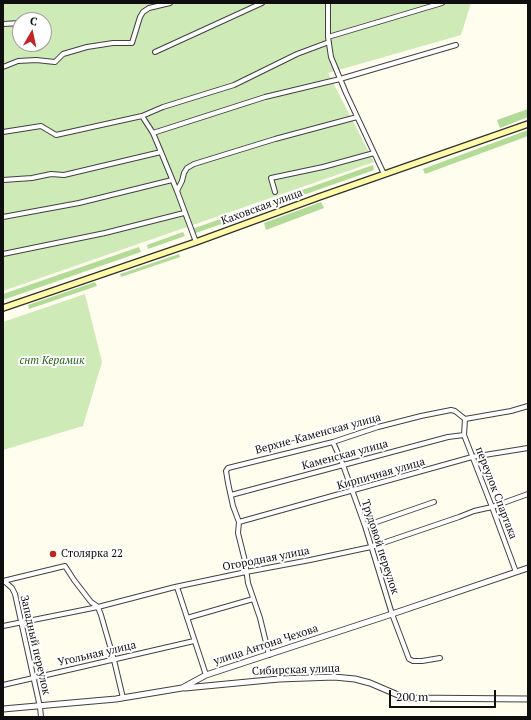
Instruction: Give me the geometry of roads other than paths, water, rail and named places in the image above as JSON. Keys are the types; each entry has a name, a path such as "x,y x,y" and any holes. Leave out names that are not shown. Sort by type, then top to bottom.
{"main road":[{"name":"Каховская улица","path":"3,308 196,242 528,124"}],"street":[{"path":"3,67 18,61 36,60 55,62 63,54 87,48 113,43 132,43 143,12 149,8 170,3"},
{"path":"155,52 262,3"},
{"path":"328,3 331,57 384,174"},
{"path":"329,8 332,3"},
{"path":"3,132 41,126 56,135 142,116 163,107 234,85 329,39 442,3"},
{"path":"153,132 265,97 340,79 456,45"},
{"path":"142,116 153,132 177,190 184,213 196,242"},
{"path":"177,190 187,168 194,164 275,139 357,117"},
{"path":"3,180 32,178 51,174 64,175 161,152"},
{"path":"275,192 271,178 323,167 374,153"},
{"path":"3,217 79,203 172,180"},
{"path":"3,254 105,233 184,213"},
{"path":"465,419 511,411 528,406"},
{"name":"Верхне-Каменская улица","path":"269,655 260,618 248,583 245,561 238,533 239,522 226,471 228,468 333,442 378,427 445,411 455,411 465,419"},
{"name":"переулок Спартака","path":"465,419 464,436 516,572"},
{"name":"Каменская улица","path":"231,495 448,437 464,436"},
{"name":"Трудовой переулок","path":"333,442 344,465 365,526 392,614 409,659 413,661 422,661 440,658"},
{"name":"Кирпичная улица","path":"239,522 472,457 528,448"},
{"name":"Огородная улица","path":"3,626 98,607 177,587 371,546 528,494"},
{"path":"365,526 434,502"},
{"path":"4,581 65,566 91,602 98,607 104,621 122,698"},
{"name":"улица Антона Чехова","path":"3,709 122,698 182,688 206,675 528,568"},
{"name":"Западный переулок","path":"4,581 13,591 34,678 41,717"},
{"path":"177,587 206,675"},
{"path":"187,618 253,599"},
{"name":"Угольная улица","path":"3,685 194,641"},
{"name":"Сибирская улица","path":"182,688 279,679 334,677 355,679 370,683 405,698 528,699"}],"place":[{"name":"Столярка 22","path":"53,554"}],"park label":[{"name":"снт Керамик","path":"52,361"}]}
